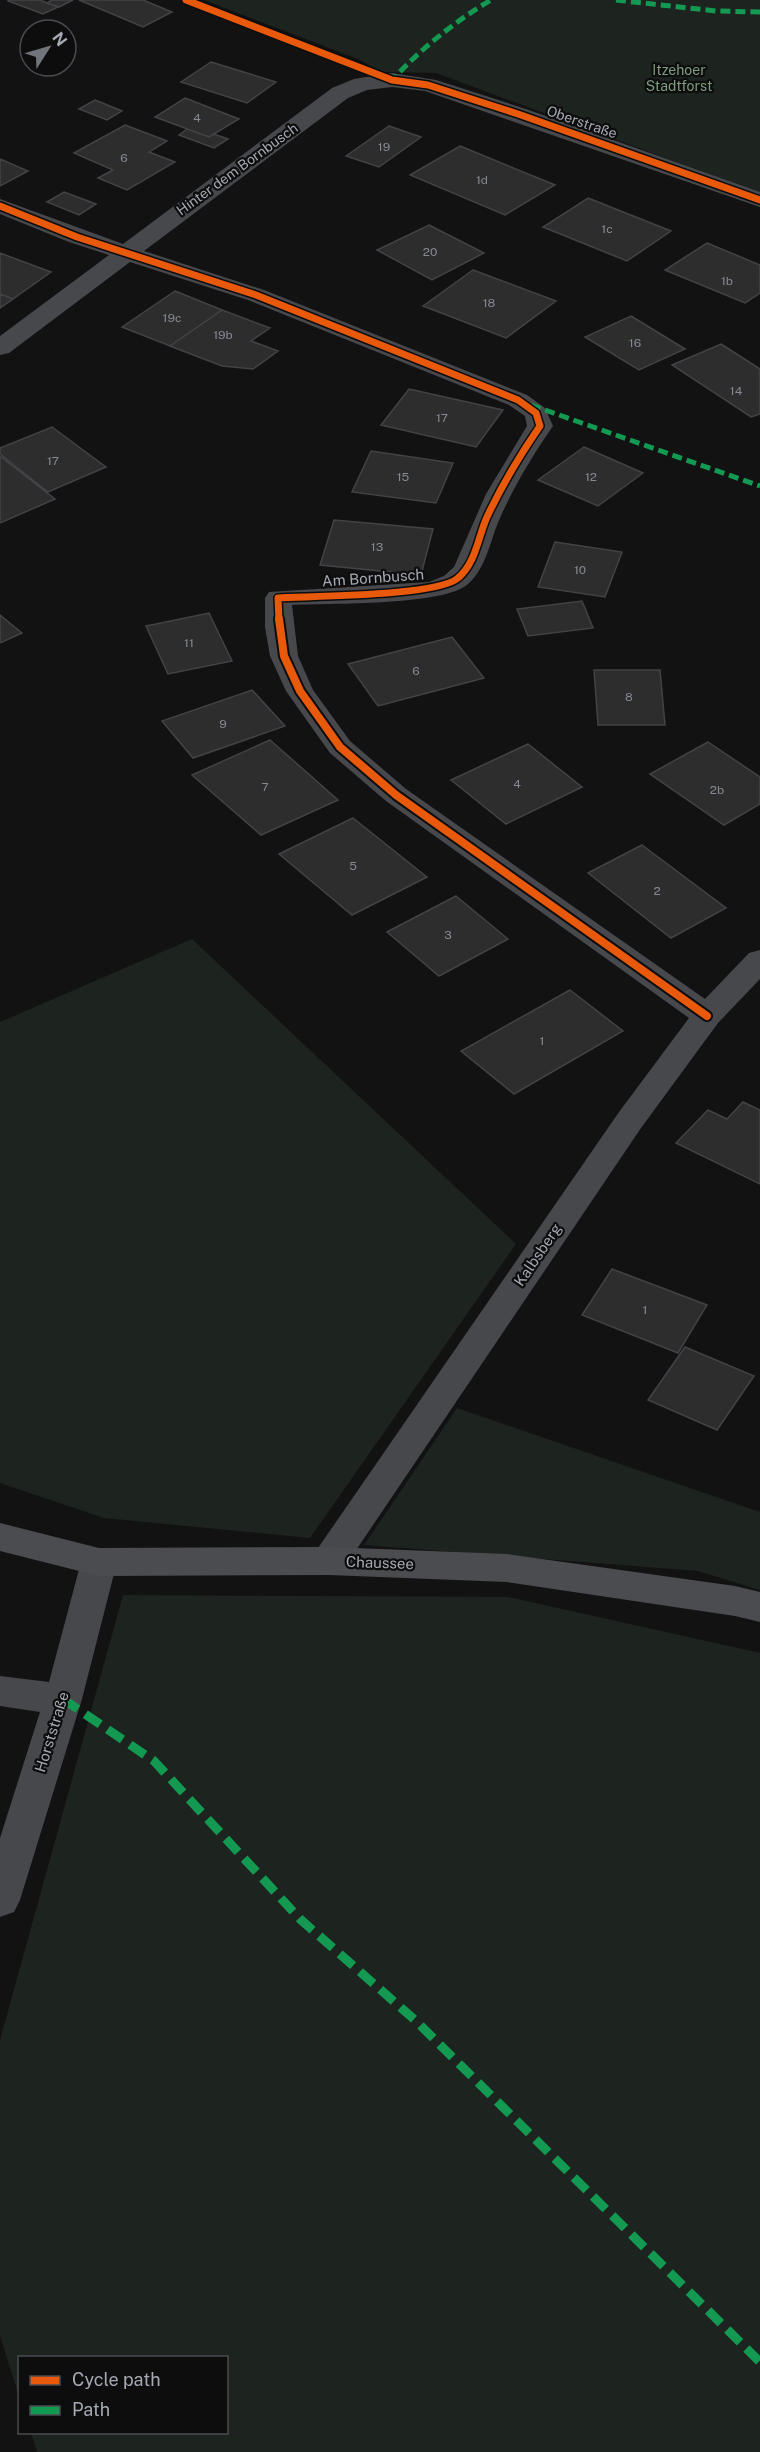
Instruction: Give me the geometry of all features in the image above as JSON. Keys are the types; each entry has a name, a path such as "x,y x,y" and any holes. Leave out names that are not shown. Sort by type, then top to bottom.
{"street":[{"name":"Oberstraße","path":"349,88 392,80 428,85 518,114 760,200"},
{"name":"Hinter dem Bornbusch","path":"0,348 124,252 349,88"},
{"path":"0,206 77,237 124,252"},
{"name":"Am Bornbusch","path":"124,252 256,295 374,341 518,400 536,413 540,426 516,460 486,520 471,562 459,578 430,590 278,598 279,627 284,656 300,691 340,747 396,795 707,1016"},
{"name":"Kalbsberg","path":"329,1561 630,1120 707,1016 760,960"},
{"name":"Chaussee","path":"0,1537 99,1562 329,1561 507,1568 735,1601 760,1607"},
{"name":"Horststraße","path":"0,1900 63,1699 99,1562"},
{"path":"0,1691 63,1699"}],"green space":[{"name":"Itzehoer Stadtforst","path":"204,0 760,0 760,193 436,73 382,72 358,59"},
{"path":"192,939 516,1244 310,1538 104,1518 0,1483 0,1022"},
{"path":"457,1408 760,1512 760,1590 698,1571 364,1545"},
{"path":"123,1595 508,1597 760,1653 760,2452 37,2452 31,2434 228,2434 228,2356 18,2356 18,2393 0,2336 0,2040"}],"building":[{"path":"40,0 58,7 43,14 8,1"},
{"path":"52,0 73,0 59,7 47,3"},
{"path":"79,0 143,0 172,12 143,27"},
{"path":"211,62 276,82 247,103 181,82"},
{"path":"185,98 239,119 209,137 155,117"},
{"path":"95,100 122,111 107,120 79,109"},
{"path":"125,125 167,141 149,152 175,162 127,190 98,178 113,170 74,153"},
{"path":"389,126 421,137 379,167 346,156"},
{"path":"187,129 209,137 214,134 228,139 214,148 179,135"},
{"path":"460,146 555,185 505,215 410,175"},
{"path":"0,159 28,171 0,186"},
{"path":"64,192 96,204 79,215 47,202"},
{"path":"588,198 671,231 627,261 543,227"},
{"path":"429,225 484,253 432,280 377,250"},
{"path":"707,243 760,265 760,293 745,303 665,270"},
{"path":"0,253 51,272 13,299 0,294"},
{"path":"473,270 556,301 506,338 423,306"},
{"path":"175,291 222,310 170,346 122,327"},
{"path":"0,294 13,299 0,308"},
{"path":"222,310 270,328 251,341 278,351 253,369 222,366 170,346"},
{"path":"631,316 685,349 639,370 585,337"},
{"path":"721,344 760,369 760,414 751,417 672,365"},
{"path":"409,389 503,410 476,447 381,425"},
{"path":"52,427 106,467 48,492 0,454 0,448"},
{"path":"584,447 643,473 598,506 538,480"},
{"path":"371,451 453,463 436,503 352,492"},
{"path":"1,457 55,499 0,523"},
{"path":"334,520 433,529 421,575 320,565"},
{"path":"555,542 622,552 605,597 538,587"},
{"path":"582,601 593,628 528,636 517,609"},
{"path":"209,613 232,661 168,674 146,626"},
{"path":"0,615 22,633 0,643"},
{"path":"452,637 484,678 378,706 348,664"},
{"path":"594,670 660,670 665,725 598,725"},
{"path":"252,690 285,726 193,758 162,721"},
{"path":"270,740 338,800 261,835 192,775"},
{"path":"708,742 760,777 760,804 724,825 650,774"},
{"path":"528,744 582,787 506,824 451,780"},
{"path":"353,818 427,877 352,915 279,854"},
{"path":"642,845 726,908 671,938 588,873"},
{"path":"456,896 508,939 439,976 387,932"},
{"path":"570,990 623,1031 514,1094 461,1051"},
{"path":"743,1102 760,1110 760,1184 676,1143 708,1110 727,1119"},
{"path":"612,1269 707,1305 678,1353 582,1315"},
{"path":"685,1347 754,1376 717,1430 648,1400"}],"marked path":[{"path":"389,78 392,80 415,56 450,26 491,0"},
{"path":"616,0 716,11 760,12"},
{"path":"531,405 760,486"},
{"path":"63,1699 154,1761 300,1919 415,2020 760,2362"}],"cycle path":[{"path":"186,0 392,80 428,85 518,114 760,200"},
{"path":"0,206 77,237 256,295 518,400 536,413 540,426 505,482 487,518 473,557 457,580 430,590 278,598 279,627 284,656 300,691 340,747 396,795 707,1016"}]}
